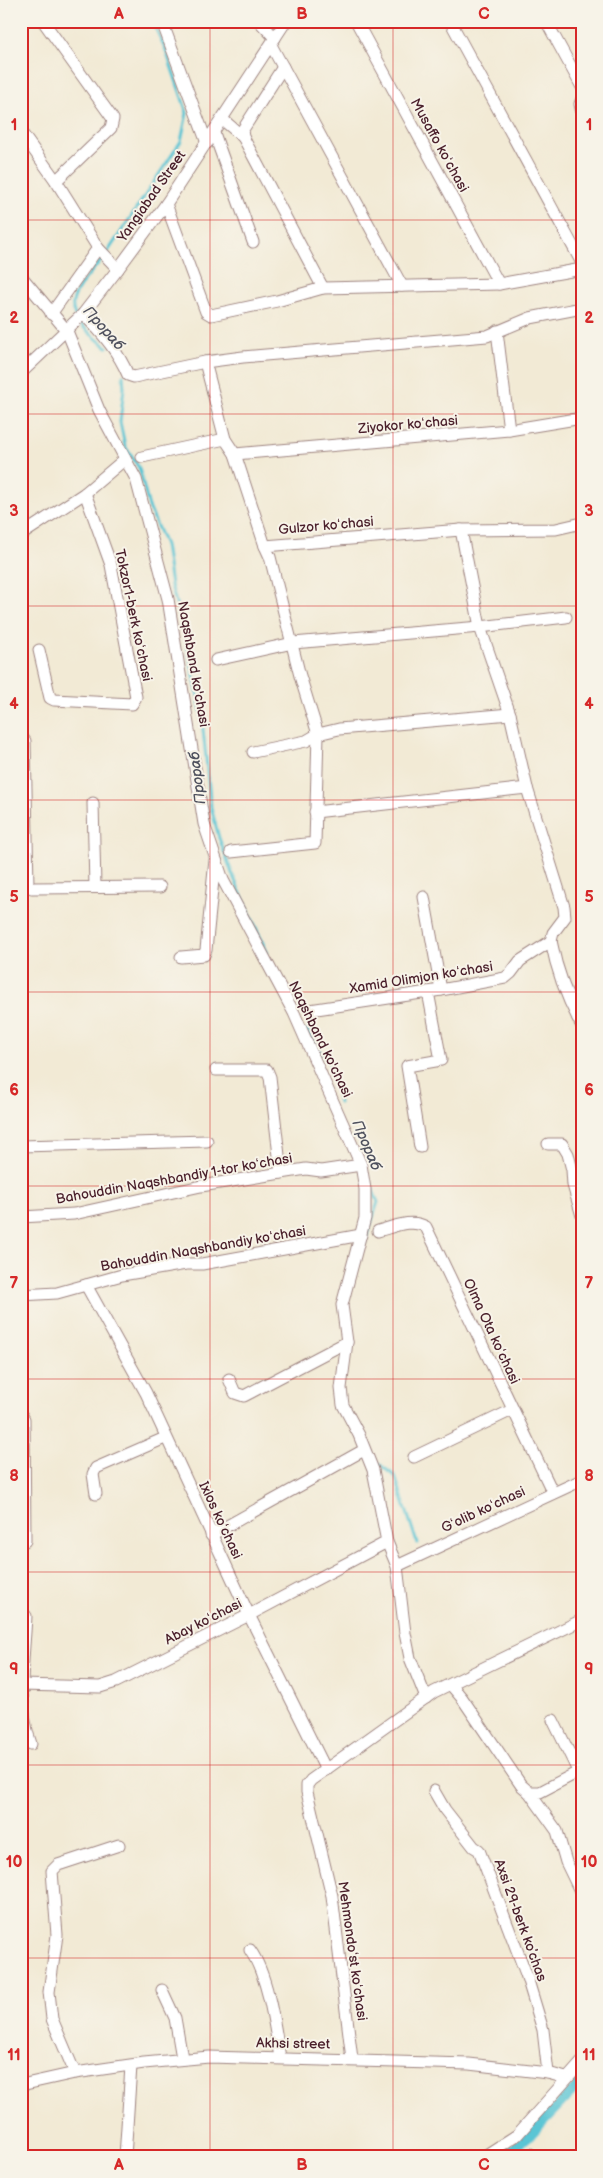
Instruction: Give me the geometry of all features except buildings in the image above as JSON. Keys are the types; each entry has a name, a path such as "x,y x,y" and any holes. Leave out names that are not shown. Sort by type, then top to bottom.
{"street":[{"path":"43,21 113,118 111,128 56,181"},
{"path":"159,21 164,28 207,143"},
{"path":"259,21 273,42 283,67 402,286"},
{"name":"Yangiabad Street","path":"21,373 67,331 118,269 166,204 286,21"},
{"name":"Musaffo koʻchasi","path":"356,21 499,284"},
{"path":"450,21 582,263"},
{"path":"546,21 582,87"},
{"path":"283,67 244,125 243,137 323,288"},
{"path":"582,100 580,104 582,113"},
{"path":"222,119 243,137"},
{"path":"21,132 56,181 98,248 118,269"},
{"path":"214,133 253,242"},
{"path":"166,204 206,312 211,315 323,288 499,284 582,269"},
{"path":"51,314 98,248"},
{"path":"21,276 67,331"},
{"path":"82,314 97,327 120,355 128,375 144,376 205,362 487,336 530,318 582,308"},
{"name":"Naqshband ko'chasi","path":"67,331 99,410 136,479 168,599 204,824 215,859 224,880 294,1013 361,1166 365,1189 365,1218 342,1305 347,1342 340,1388 343,1404 373,1470 387,1542 397,1566 410,1658 426,1698"},
{"path":"497,331 509,430"},
{"path":"205,362 225,439 235,454 265,546"},
{"name":"Ziyokor koʻchasi","path":"235,454 509,430 582,418"},
{"path":"142,457 225,439"},
{"path":"21,535 85,493 125,459"},
{"name":"Tokzor1-berk koʻchasi","path":"39,650 50,698 54,700 132,704 135,701 136,697 111,565 85,493"},
{"name":"Gulzor koʻchasi","path":"231,852 315,843 318,734 300,676 270,557 265,546 461,530 556,529 582,523"},
{"path":"461,530 480,627 510,714 527,788 564,907 565,917 552,933 551,941 556,969 569,1004 582,1026"},
{"path":"216,660 293,643 480,627 566,617"},
{"path":"253,752 306,742 318,734 339,729 510,714"},
{"path":"21,736 25,741 28,886 32,888 160,887"},
{"path":"315,812 527,788"},
{"path":"92,803 94,887"},
{"path":"181,958 204,955 206,950 215,859"},
{"path":"424,897 441,990"},
{"name":"Xamid Olimjon koʻchasi","path":"310,1010 505,978 520,961 551,941"},
{"path":"420,1147 407,1066 441,1060 428,992"},
{"path":"216,1070 263,1068 267,1070 270,1077 281,1173"},
{"path":"21,1146 207,1141"},
{"path":"548,1144 562,1144 568,1154 582,1216"},
{"name":"Bahouddin Naqshbandiy 1-tor koʻchasi","path":"21,1217 74,1214 201,1186 306,1169 321,1171 361,1166"},
{"name":"Olma Ota koʻchasi","path":"378,1230 412,1223 420,1223 426,1227 552,1493"},
{"name":"Bahouddin Naqshbandiy koʻchasi","path":"21,1295 57,1293 122,1275 186,1264 202,1264 361,1235"},
{"name":"Ixlos koʻchasi","path":"86,1284 146,1393 165,1438 249,1615 326,1770"},
{"path":"229,1380 235,1393 244,1396 347,1342"},
{"path":"414,1457 512,1410"},
{"path":"21,1414 24,1419 25,1541"},
{"path":"96,1494 93,1470 165,1438"},
{"path":"211,1535 364,1450"},
{"name":"Gʻolib koʻchasi","path":"397,1566 582,1480"},
{"name":"Abay koʻchasi","path":"22,1685 100,1687 116,1682 249,1615 387,1542"},
{"path":"26,1616 22,1685 24,1723 31,1744"},
{"name":"Mehmondoʻst koʻchasi","path":"352,2059 332,1896 307,1792 307,1785 311,1780 426,1698 582,1620"},
{"path":"451,1685 462,1698 521,1785 529,1792 557,1830 566,1862 582,1895"},
{"path":"529,1792 540,1792 581,1773 553,1720"},
{"name":"Аxsi 29-berk koʼchas","path":"434,1791 445,1810 474,1848 479,1850 543,2030 548,2073"},
{"path":"74,2074 52,2019 49,1992 57,1935 52,1871 58,1865 119,1845"},
{"path":"250,1950 257,1959 274,2020 280,2058"},
{"path":"162,1990 175,2018 182,2058"},
{"name":"Akhsi street","path":"21,2084 182,2058 352,2059 469,2064 548,2073 566,2078"},
{"path":"483,2157 517,2135 582,2062"},
{"path":"126,2157 130,2066"},
{"path":"523,2157 530,2154 532,2157"}],"waterway":[{"name":"Прораб","path":"107,253 181,141 187,113 165,48 152,21"},
{"name":"Прораб","path":"103,258 81,284 73,304 74,314 80,323 107,347"},
{"name":"Прораб","path":"123,375 124,388 120,422 125,446 139,468 149,507 165,545 171,585 185,635 201,710 211,807 219,838 233,876 267,952"},
{"name":"Прораб","path":"307,1030 332,1068 339,1103"},
{"name":"Прораб","path":"364,1244 378,1202 368,1179"},
{"name":"Прораб","path":"375,1461 395,1476 417,1543"},
{"path":"502,2157 530,2135 582,2081"}]}
